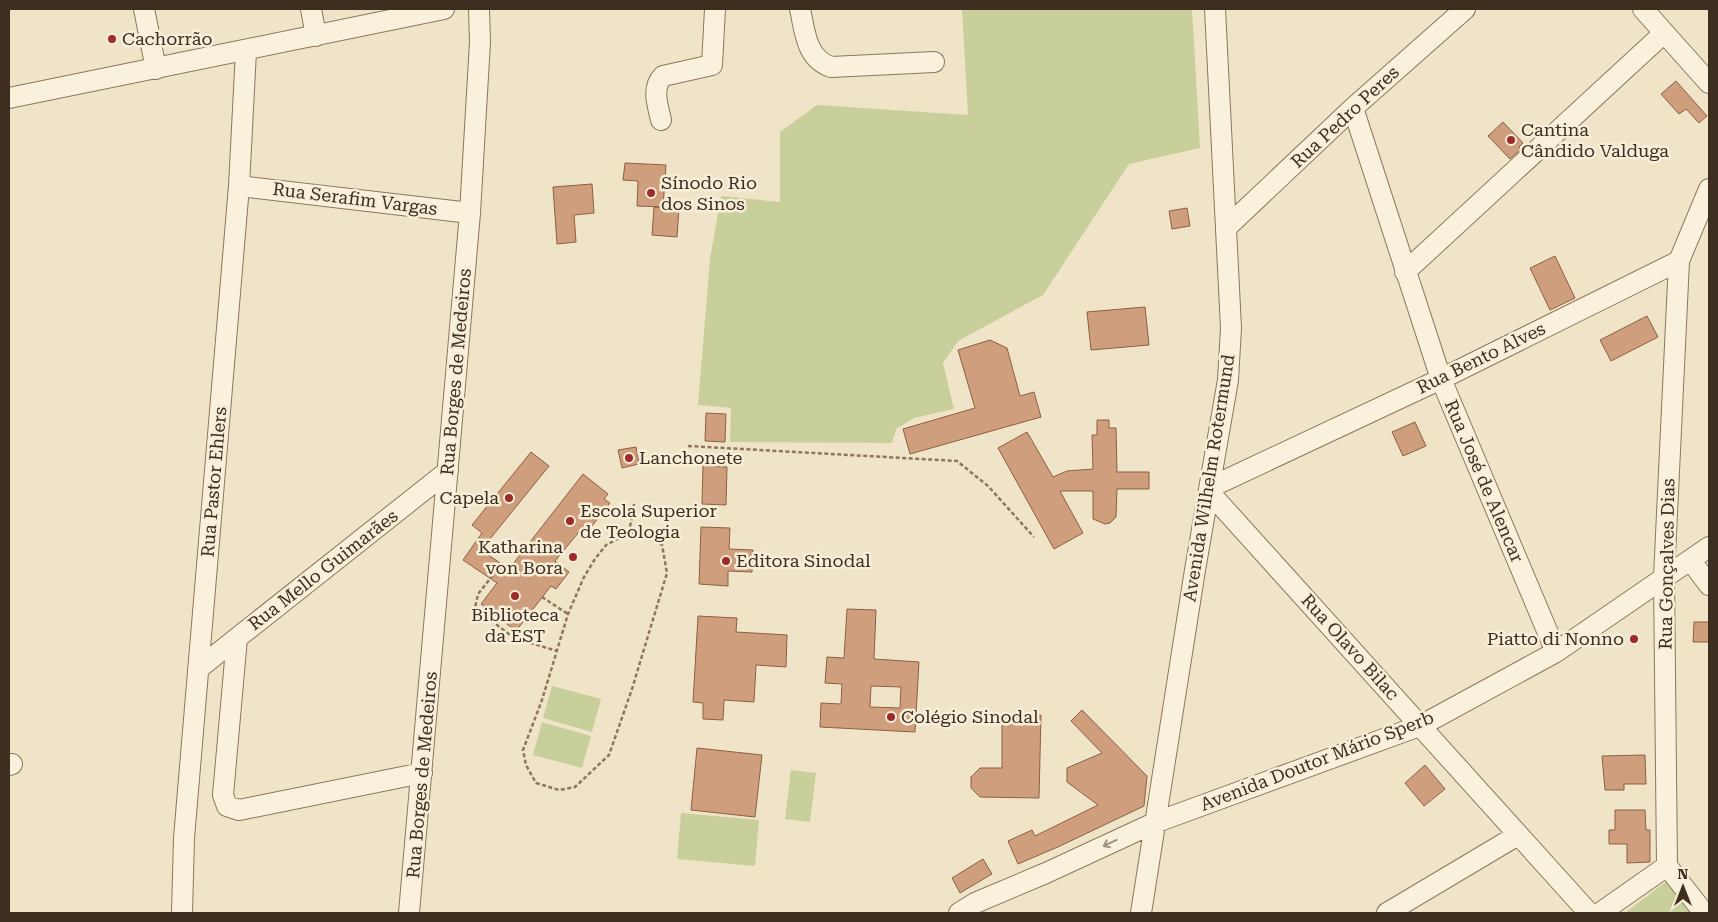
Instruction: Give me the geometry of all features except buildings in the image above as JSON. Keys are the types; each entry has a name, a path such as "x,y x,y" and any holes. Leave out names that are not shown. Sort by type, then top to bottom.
{"street":[{"path":"144,9 156,68"},
{"path":"311,9 316,36"},
{"path":"9,98 444,9"},
{"name":"Rua Borges de Medeiros","path":"409,913 470,213 480,42 479,9"},
{"path":"661,120 656,87 658,81 663,76 712,64 715,9"},
{"path":"800,9 808,45 814,58 831,68 934,62"},
{"name":"Avenida Wilhelm Rotermund","path":"1141,913 1195,570 1211,490 1228,380 1231,328 1215,9"},
{"name":"Rua Pedro Peres","path":"1226,228 1353,108 1465,9"},
{"path":"1643,9 1709,83"},
{"path":"1405,272 1664,33"},
{"name":"Rua Pastor Ehlers","path":"182,913 184,838 239,186 246,51"},
{"name":"Rua José de Alencar","path":"1353,108 1441,379 1556,652"},
{"name":"Rua Serafim Vargas","path":"239,186 470,213"},
{"path":"1679,261 1709,189"},
{"name":"Rua Bento Alves","path":"1211,490 1679,261"},
{"name":"Rua Gonçalves Dias","path":"1667,866 1664,577 1679,261"},
{"name":"Rua Mello Guimarães","path":"198,669 448,471"},
{"name":"Rua Olavo Bilac","path":"1211,490 1589,913"},
{"name":"Avenida Doutor Mário Sperb","path":"959,913 975,903 1046,873 1154,823 1422,725 1556,652 1709,547"},
{"path":"1691,561 1709,585"},
{"path":"237,638 223,795 227,806 239,810 422,774"},
{"path":"1387,913 1518,835"},
{"path":"1600,913 1667,866 1704,913"}],"path":[{"path":"688,446 957,461 988,486 1034,537"},
{"path":"629,533 634,504"},
{"path":"629,533 644,536 662,546 667,573 632,689 609,755 575,787 559,790 536,783 526,765 523,750 542,700 568,614 584,576 595,559 606,546 629,533"},
{"path":"501,564 478,594 475,608 514,638 557,651"},
{"path":"542,597 568,614"}],"green space":[{"path":"962,9 1192,9 1200,148 1129,164 1043,295 958,341 943,363 954,409 914,418 896,429 892,443 730,442 731,408 698,405 710,259 721,196 780,202 780,132 817,105 968,115"},
{"path":"552,686 601,699 592,732 543,718"},
{"path":"542,722 591,736 582,768 533,755"},
{"path":"791,770 816,773 810,822 785,819"},
{"path":"681,813 759,820 755,866 677,859"},
{"path":"1668,880 1695,913 1625,913"}],"place":[{"name":"Cachorrão","path":"112,39"},
{"name":"Cantina Cândido Valduga","path":"1511,140"},
{"name":"Sínodo Rio dos Sinos","path":"651,193"},
{"name":"Lanchonete","path":"629,458"},
{"name":"Capela","path":"509,498"},
{"name":"Escola Superior de Teologia","path":"570,521"},
{"name":"Katharina von Bora","path":"573,557"},
{"name":"Editora Sinodal","path":"726,561"},
{"name":"Biblioteca da EST","path":"515,596"},
{"name":"Piatto di Nonno","path":"1634,639"},
{"name":"Colégio Sinodal","path":"891,717"}]}
